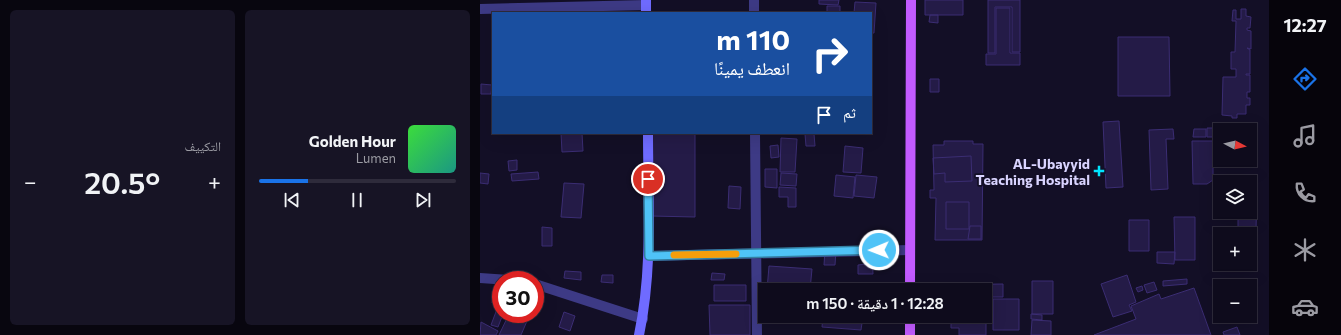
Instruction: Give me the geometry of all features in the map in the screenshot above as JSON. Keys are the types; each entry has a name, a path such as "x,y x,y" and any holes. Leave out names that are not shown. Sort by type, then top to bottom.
{"main road":[{"path":"910,283 911,0"},
{"path":"910,323 910,335"}],"street":[{"path":"754,0 754,12"},
{"path":"480,9 646,6"},
{"path":"639,335 647,287 649,256 648,134"},
{"path":"755,134 757,335"},
{"path":"649,256 910,250"},
{"path":"480,278 492,279"},
{"path":"544,287 642,319"}],"building":[{"path":"819,0 839,0 838,5 819,4"},
{"path":"925,0 963,0 963,15 925,15"},
{"path":"988,0 1020,0 1020,52 1012,52 1012,7 995,7 995,53 988,53"},
{"path":"855,2 876,3 874,33 872,33 872,12 854,12"},
{"path":"827,6 840,6 840,12 827,12"},
{"path":"996,8 1010,8 1010,53 1020,53 1020,65 986,65 986,54 996,54"},
{"path":"1241,9 1246,9 1246,16 1251,17 1250,28 1247,28 1247,30 1251,31 1251,49 1247,48 1250,50 1250,74 1246,74 1250,75 1250,92 1247,92 1247,98 1250,98 1250,105 1246,105 1246,114 1237,114 1237,118 1232,118 1232,116 1222,115 1223,77 1236,77 1236,69 1231,69 1231,52 1235,52 1236,21 1232,21 1233,10 1236,10 1236,19 1241,19"},
{"path":"576,11 605,12 576,12"},
{"path":"930,15 938,15 938,23 929,22"},
{"path":"1118,37 1169,37 1170,96 1118,96"},
{"path":"930,79 939,79 939,92 930,92"},
{"path":"481,84 492,85 491,94 481,94"},
{"path":"1119,121 1123,187 1106,188 1103,122"},
{"path":"1207,128 1213,128 1213,137 1207,137"},
{"path":"1173,129 1174,139 1166,139 1168,189 1151,190 1149,130"},
{"path":"1194,129 1206,129 1206,137 1193,137"},
{"path":"561,134 582,134 583,151 562,152"},
{"path":"652,134 695,134 695,217 651,216"},
{"path":"805,134 814,134 815,146 806,146"},
{"path":"781,138 797,139 795,172 780,172"},
{"path":"944,141 973,141 973,144 983,144 982,240 935,240 936,198 930,198 930,190 934,190 933,145 944,145"},
{"path":"1192,141 1213,141 1213,180 1207,184 1193,184"},
{"path":"778,145 779,157 771,158 770,146"},
{"path":"845,146 863,148 861,173 843,172"},
{"path":"971,156 972,181 945,182 945,173 934,174 933,158"},
{"path":"517,160 517,170 509,171 508,161"},
{"path":"765,169 777,169 777,188 765,187"},
{"path":"538,172 539,179 512,181 511,174"},
{"path":"480,173 489,174 488,184 480,183"},
{"path":"781,173 797,174 796,186 780,185"},
{"path":"836,175 855,177 853,198 834,196"},
{"path":"856,175 877,177 874,198 854,196"},
{"path":"564,183 584,184 581,218 561,217"},
{"path":"729,186 741,187 740,209 728,208"},
{"path":"779,187 796,188 796,207 788,207 788,197 779,197"},
{"path":"946,202 969,202 969,229 946,229"},
{"path":"1174,217 1195,217 1195,260 1175,260"},
{"path":"1238,219 1256,219 1256,227 1238,227"},
{"path":"1129,220 1149,220 1149,251 1129,251"},
{"path":"970,226 981,226 981,239 968,239"},
{"path":"542,227 552,228 552,246 542,246"},
{"path":"825,250 836,250 835,265 824,265"},
{"path":"1157,252 1175,252 1174,264 1157,263"},
{"path":"865,255 872,255 873,274 858,274 858,265 866,264"},
{"path":"769,266 812,269 811,283 768,283"},
{"path":"565,271 581,272 581,280 564,278"},
{"path":"712,273 725,274 724,280 711,280"},
{"path":"602,275 613,275 613,283 601,282"},
{"path":"1127,275 1136,302 1129,305 1132,311 1113,317 1101,284"},
{"path":"1187,279 1187,284 1163,286 1163,281"},
{"path":"1032,281 1053,281 1053,314 1032,314"},
{"path":"1154,282 1157,290 1147,293 1144,285"},
{"path":"992,284 1003,284 1003,297 992,297"},
{"path":"714,285 746,285 746,301 714,301"},
{"path":"1142,286 1143,290 1138,292 1136,288"},
{"path":"1194,288 1211,335 1094,335 1136,319 1131,306 1159,294 1161,299"},
{"path":"993,299 1019,299 1019,330 993,330"},
{"path":"709,305 750,305 750,335 710,335"},
{"path":"564,312 575,316 570,331 559,327"},
{"path":"1031,314 1042,315 1042,320 1031,319"},
{"path":"1032,320 1051,321 1051,335 1031,335"},
{"path":"481,322 498,331 496,335 480,335"},
{"path":"492,322 500,323 498,327 491,325"},
{"path":"505,323 526,323 521,335 499,335"},
{"path":"822,323 862,323 861,330 822,327"},
{"path":"951,323 986,323 986,335 959,335 959,328 951,328"},
{"path":"1237,327 1240,335 1224,335 1223,332"}],"slow traffic":[{"path":"674,255 736,254"}],"place":[{"name":"AL-Ubayyid Teaching Hospital","path":"1099,171"}],"route":[{"path":"648,179 649,256 879,250"}]}
